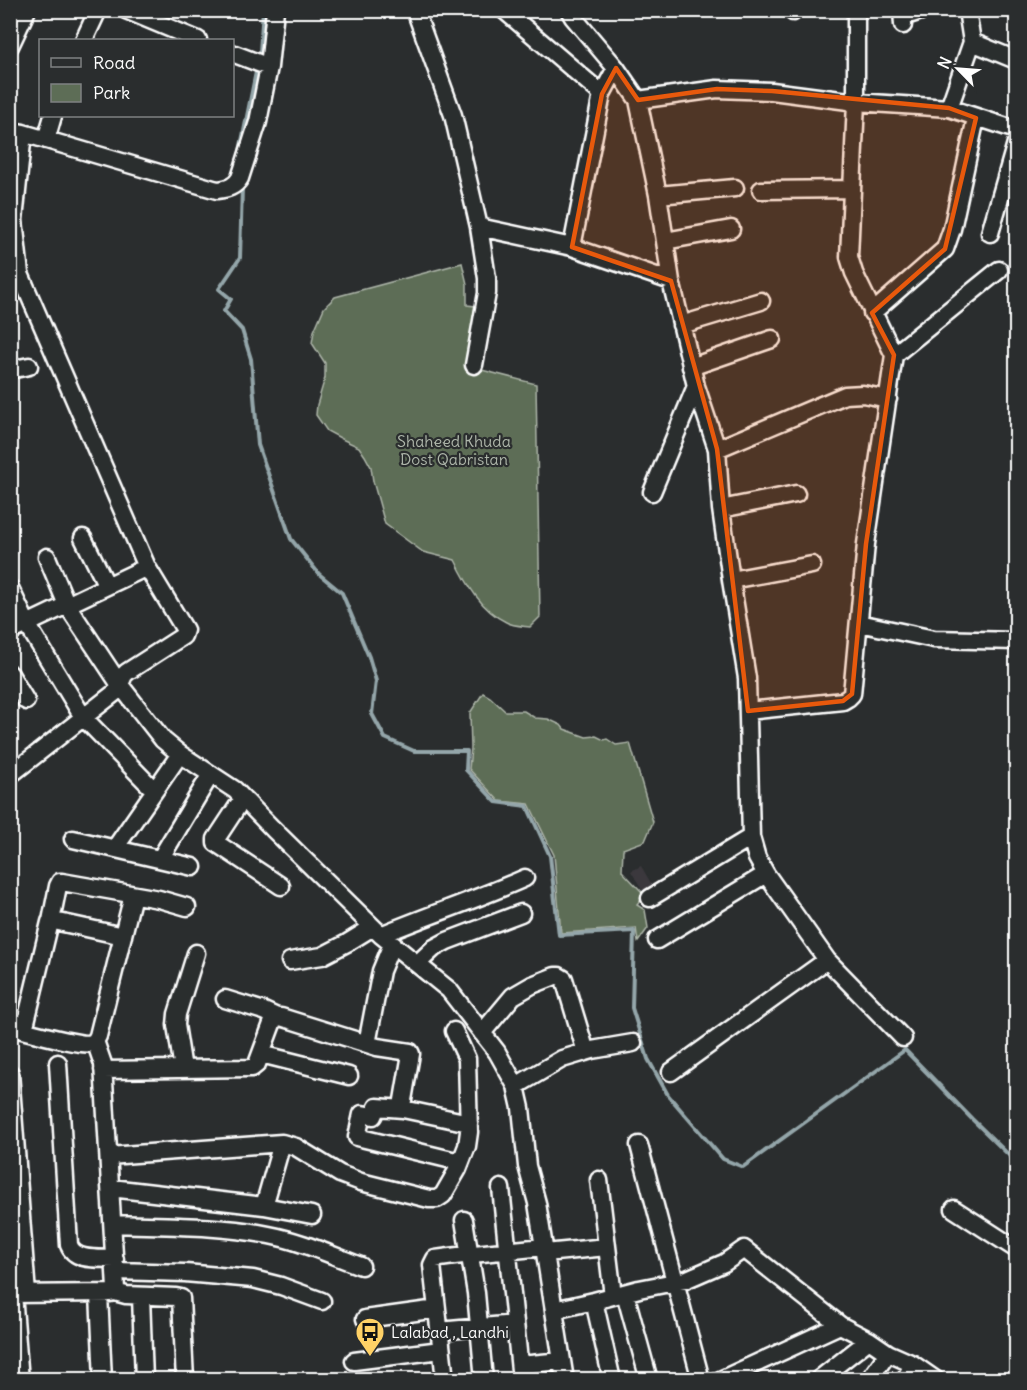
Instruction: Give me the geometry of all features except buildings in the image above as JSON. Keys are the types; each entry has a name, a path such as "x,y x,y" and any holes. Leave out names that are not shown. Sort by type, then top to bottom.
{"street":[{"path":"10,46 27,10"},
{"path":"84,39 98,10"},
{"path":"126,10 196,39"},
{"path":"10,775 117,691 127,672 184,634 184,628 147,567 20,274 14,220 17,132 217,190 225,189 237,182 243,170 258,122 269,67 275,10"},
{"path":"415,10 453,115 479,227 487,285 474,364"},
{"path":"504,10 602,94"},
{"path":"569,10 616,68 638,100 658,195 671,280 681,325 696,386 717,449 721,509 747,678 750,837 757,858 766,874 827,960 903,1038"},
{"path":"748,711 843,701 852,694 867,544 894,355 872,313 849,257 856,102 856,10"},
{"path":"949,108 972,42 967,10"},
{"path":"972,42 1016,59"},
{"path":"234,54 269,67"},
{"path":"572,246 602,94 616,68"},
{"path":"638,100 717,89 772,91 856,102 949,108 1017,130"},
{"path":"46,140 53,117"},
{"path":"872,313 945,249 952,229 976,118"},
{"path":"990,233 1017,143"},
{"path":"658,195 735,188"},
{"path":"761,190 852,189"},
{"path":"479,227 572,246 671,280"},
{"path":"665,241 731,230"},
{"path":"894,355 999,270"},
{"path":"681,325 761,301"},
{"path":"691,367 772,339"},
{"path":"10,370 29,366"},
{"path":"652,492 696,386"},
{"path":"717,449 845,395 863,394 888,399"},
{"path":"721,509 796,494"},
{"path":"83,538 107,586"},
{"path":"47,557 67,605 120,686 164,740 180,754 235,790 382,935 449,990 497,1052 516,1086 521,1108 528,1171 537,1203 565,1380"},
{"path":"731,580 812,565"},
{"path":"10,632 147,567"},
{"path":"10,588 27,624 83,717 154,790"},
{"path":"859,622 934,639 1017,642"},
{"path":"10,674 26,701"},
{"path":"115,848 180,754"},
{"path":"160,859 211,774"},
{"path":"243,798 216,839 216,843 281,886"},
{"path":"650,898 750,837"},
{"path":"73,839 193,867"},
{"path":"657,940 766,874"},
{"path":"290,961 322,956 347,943 382,935 525,878"},
{"path":"95,1041 90,1044 75,1042 17,1029 51,921 60,882 159,899 187,907"},
{"path":"107,1293 116,1289 115,1265 103,1070 95,1041 133,895"},
{"path":"417,964 434,948 447,941 521,913"},
{"path":"51,921 123,936"},
{"path":"367,1044 381,970 382,935"},
{"path":"183,1069 176,1025 177,1014 196,953"},
{"path":"671,1072 827,960"},
{"path":"482,1033 513,996 532,985 559,976 564,979 586,1052"},
{"path":"225,999 377,1047 410,1052 403,1109"},
{"path":"103,1070 252,1068 257,1064 273,1020 277,1017"},
{"path":"109,1156 282,1143 296,1147 340,1174 361,1182 437,1199 443,1195 460,1162 467,1146 469,1132 467,1059 454,1031"},
{"path":"516,1086 562,1059 633,1043"},
{"path":"467,1059 497,1052"},
{"path":"261,1054 349,1076"},
{"path":"58,1063 71,1252 115,1265 253,1279 281,1286 322,1301"},
{"path":"10,1073 20,1380"},
{"path":"460,1162 357,1137 363,1114 373,1116 377,1107 403,1109 469,1123"},
{"path":"264,1206 282,1143"},
{"path":"639,1145 701,1380"},
{"path":"599,1180 608,1247 619,1294 649,1380"},
{"path":"111,1188 264,1206 312,1215"},
{"path":"501,1188 520,1372 562,1361"},
{"path":"954,1209 1017,1249"},
{"path":"464,1220 476,1293 484,1380"},
{"path":"113,1224 219,1229 268,1234 286,1238 361,1266"},
{"path":"445,1380 432,1265 435,1259 507,1251 608,1247"},
{"path":"554,1310 685,1280 713,1269 744,1249 840,1325 888,1353 913,1364 936,1380"},
{"path":"103,1380 107,1293"},
{"path":"17,1294 107,1293 182,1299 185,1380"},
{"path":"141,1296 144,1380"},
{"path":"594,1301 612,1380"},
{"path":"365,1319 437,1309"},
{"path":"439,1331 515,1324"},
{"path":"720,1380 840,1325"},
{"path":"818,1380 869,1340"},
{"path":"354,1361 441,1350"},
{"path":"869,1380 888,1353"},
{"path":"905,1380 913,1364"}],"highlighted area":[{"path":"616,68 638,100 717,89 772,91 949,108 976,118 945,249 872,313 894,355 866,544 852,694 843,701 748,711 717,449 671,281 572,247 602,94"}],"shaded area":[{"path":"641,866 652,885 643,891 631,871"}],"green space":[{"name":"Shaheed Khuda Dost Qabristan","path":"462,263 467,284 467,305 475,306 466,366 536,384 540,617 530,627 509,623 489,611 470,587 455,560 423,552 385,524 371,467 365,456 359,447 327,431 316,415 325,378 325,363 312,343 314,331 324,308 335,297"},
{"path":"483,693 505,711 524,711 535,718 548,719 561,725 564,729 586,737 596,736 607,739 616,745 630,743 653,822 645,841 623,849 622,871 641,891 643,897 637,905 645,910 648,928 638,942 636,928 561,933 554,855 529,804 499,801 469,769 470,713"}],"waterway":[{"path":"260,52 263,10"},
{"path":"240,151 257,67"},
{"path":"242,187 240,258 219,289 231,299 224,311 242,330 251,359 258,445 291,539 319,574 342,593 369,657 376,681 372,714 385,738 414,751 467,751 466,770 496,802 527,806 550,856 559,935 634,931 632,1008 648,1059 668,1095 723,1159 743,1167 905,1050 1016,1162"}],"place":[{"name":"Lalabad , Landhi","path":"370,1358"}]}
